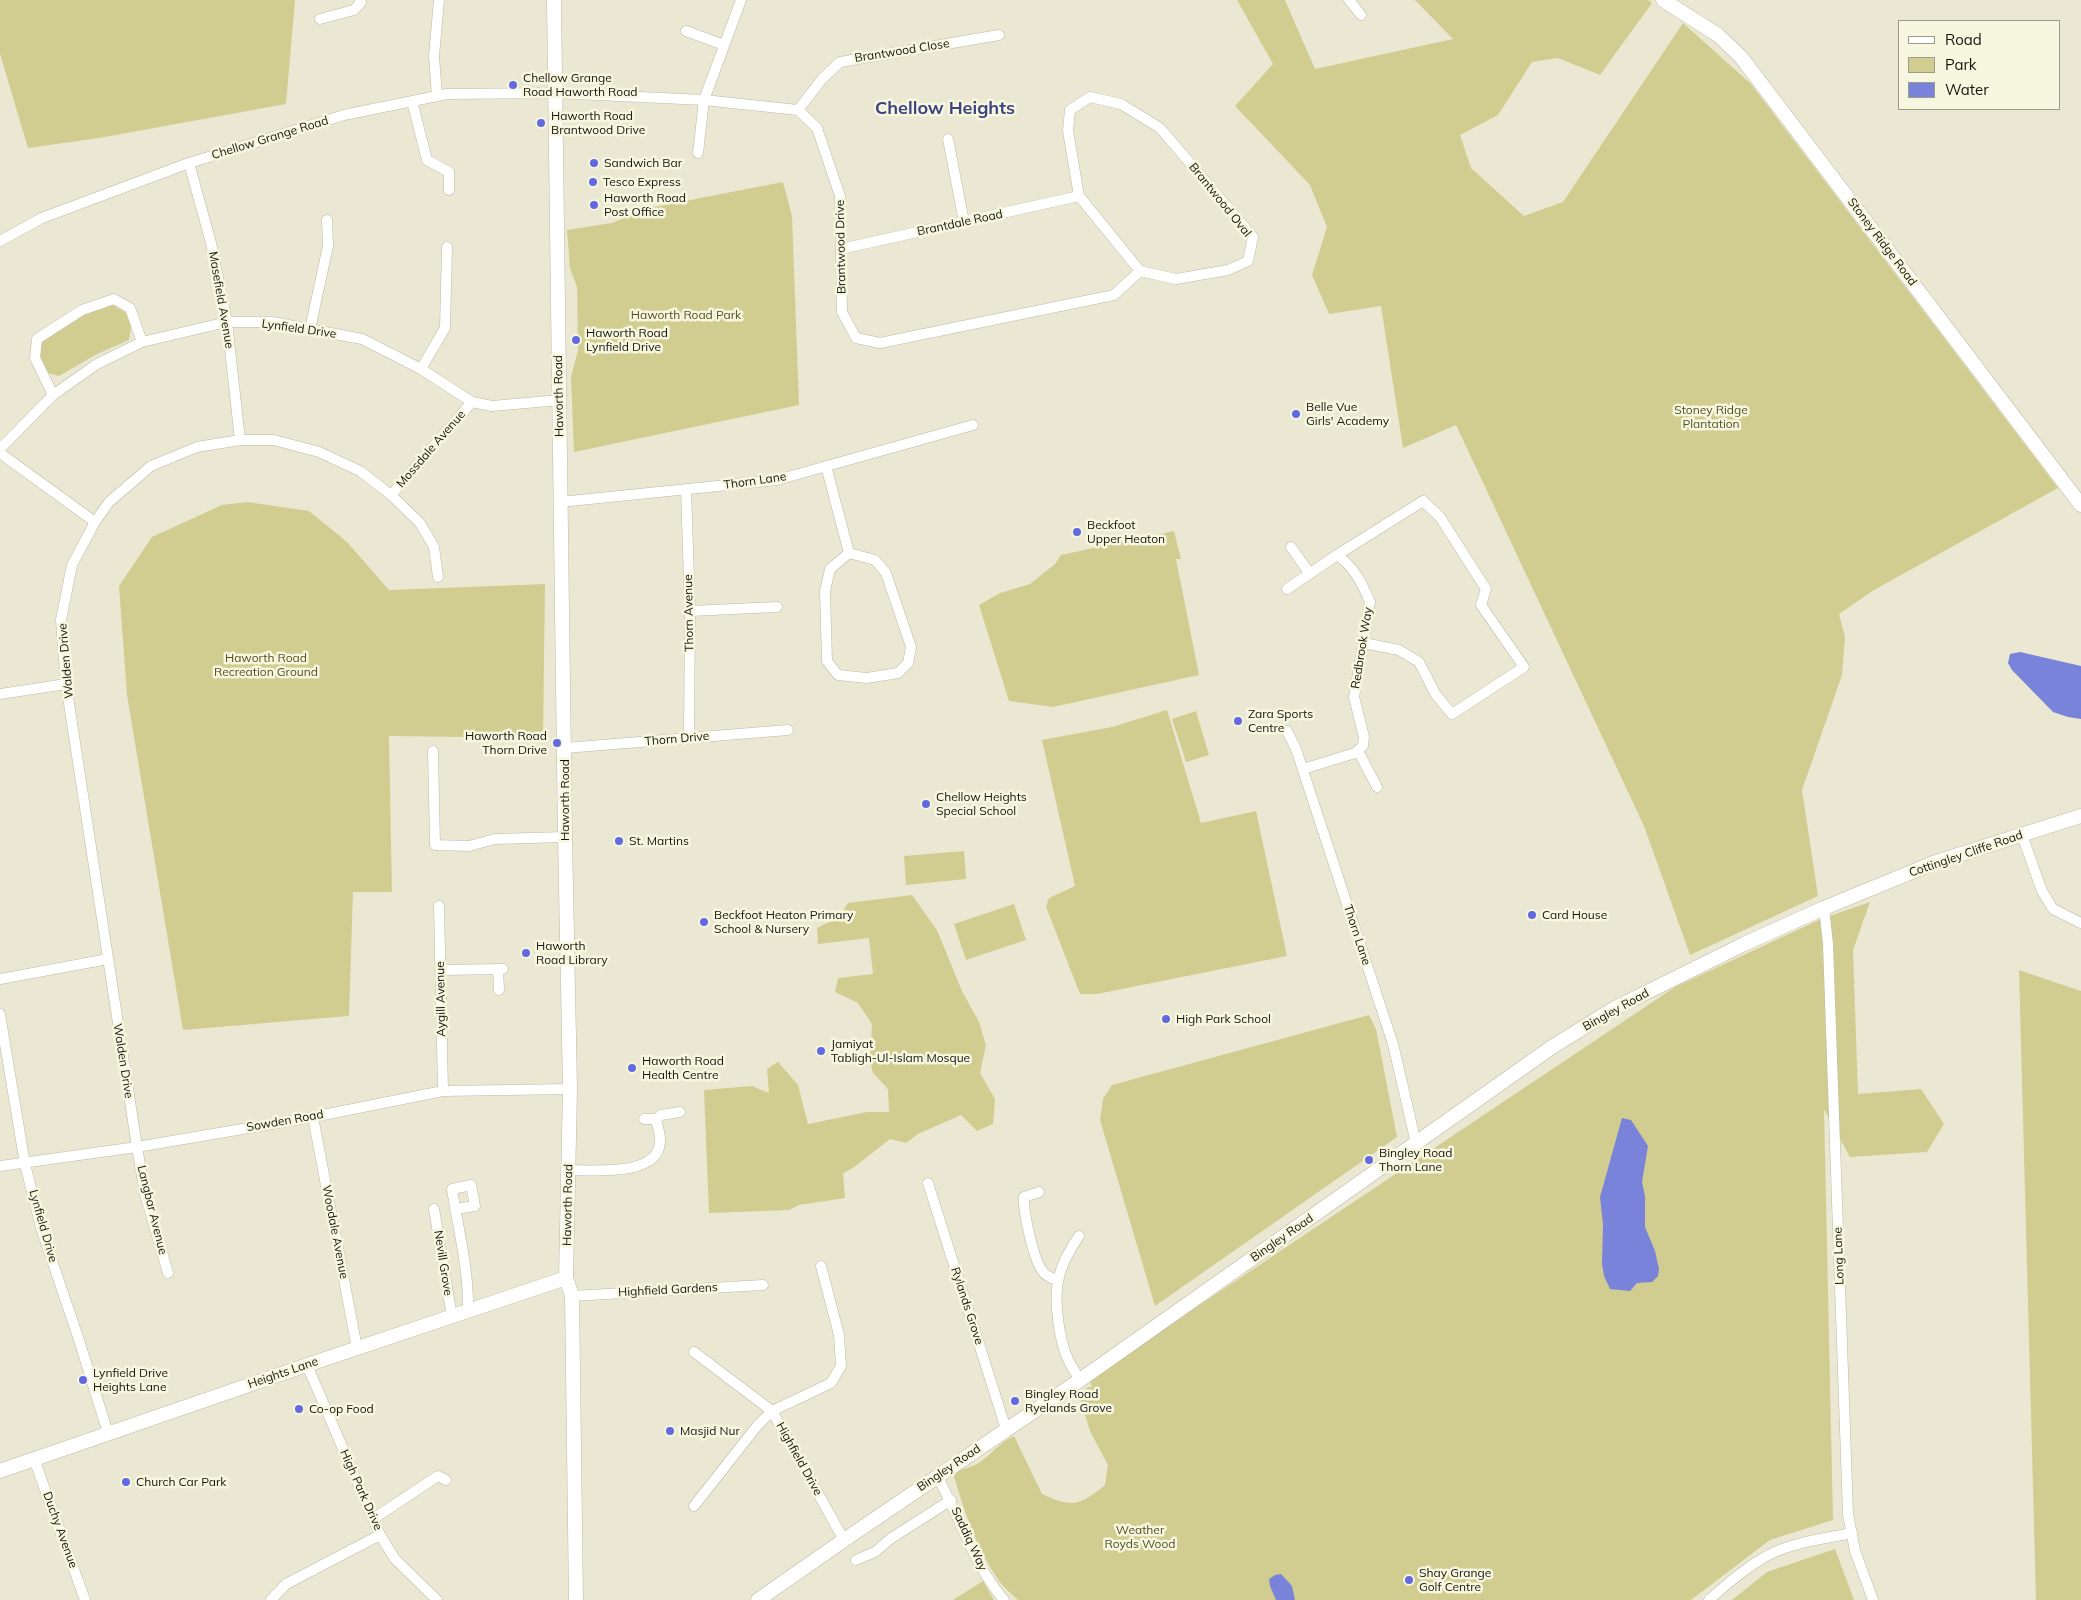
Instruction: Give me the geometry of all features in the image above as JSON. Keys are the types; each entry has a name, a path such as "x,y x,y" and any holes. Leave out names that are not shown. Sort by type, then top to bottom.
{"main road":[{"name":"Haworth Road","path":"554,0 570,1089 566,1278 572,1296 576,1600"},
{"name":"Stoney Ridge Road","path":"1663,0 1718,35 1742,57 2081,505"},
{"name":"Cottingley Cliffe Road","path":"1824,908 1936,862 2081,816"},
{"name":"Bingley Road","path":"758,1600 1080,1380 1552,1046 1614,1008 1744,944 1824,908"},
{"name":"Heights Lane","path":"0,1471 566,1278"}],"street":[{"path":"320,19 354,10 361,2 360,0"},
{"path":"437,96 434,49 438,0"},
{"path":"698,153 704,100 741,0"},
{"path":"1349,0 1361,15"},
{"path":"686,31 724,45"},
{"name":"Brantwood Close","path":"798,110 822,78 840,62 999,36"},
{"path":"554,93 704,100 798,110"},
{"name":"Chellow Grange Road","path":"0,241 42,218 190,163 344,115 448,94 554,93"},
{"name":"Brantwood Oval","path":"1090,97 1121,104 1160,128 1253,236 1248,261 1228,270 1176,279 1140,271 1079,196 1068,131 1070,110 1090,97"},
{"path":"412,101 427,160 449,172 449,190"},
{"name":"Brantwood Drive","path":"798,110 816,128 840,196 842,312 856,338 880,343 1114,295 1140,271"},
{"path":"948,139 964,222"},
{"name":"Masefield Avenue","path":"190,163 212,243 227,322 240,440"},
{"name":"Brantdale Road","path":"841,249 1079,196"},
{"path":"310,329 328,246 327,220"},
{"path":"421,369 445,328 447,247"},
{"path":"53,395 35,358 37,339 82,310 114,299 130,308 142,342"},
{"name":"Lynfield Drive","path":"0,449 53,395 96,364 142,342 227,322 272,322 362,339 421,369 472,402 492,406 560,400"},
{"name":"Mossdale Avenue","path":"391,495 472,402"},
{"name":"Thorn Lane","path":"560,502 777,480 973,425"},
{"name":"Walden Drive","path":"136,1147 66,684 61,620 72,565 95,522 110,502 151,466 197,447 240,440 274,440 319,452 360,471 391,495 420,523 434,547 438,577"},
{"path":"0,453 95,522"},
{"path":"826,466 849,553"},
{"name":"Thorn Avenue","path":"686,489 690,611 689,738"},
{"path":"1287,590 1337,555 1423,500 1440,517 1486,589 1481,605 1524,667 1452,714 1436,695 1419,662 1399,650 1364,643"},
{"path":"1291,546 1310,574"},
{"path":"849,553 875,560 886,573 911,647 908,663 898,673 866,678 838,675 826,661 825,591 830,569 849,553"},
{"name":"Redbrook Way","path":"1337,555 1350,564 1370,602 1354,697 1364,737 1364,746 1358,751"},
{"path":"690,611 777,607"},
{"path":"0,694 66,684"},
{"name":"Thorn Drive","path":"565,748 788,730"},
{"name":"Thorn Lane","path":"1288,731 1303,769 1393,1044 1416,1143"},
{"path":"433,751 435,845 469,846 494,839 565,836"},
{"path":"1303,769 1358,751 1377,787"},
{"path":"2022,835 2042,890 2053,909 2081,923"},
{"name":"Aygill Avenue","path":"439,906 443,1091"},
{"name":"Long Lane","path":"1824,908 1828,934 1848,1514 1855,1551 1873,1600"},
{"path":"0,978 108,959"},
{"path":"441,970 500,969 499,990"},
{"name":"Lynfield Drive","path":"0,1014 25,1164 41,1228 80,1340 108,1433"},
{"name":"Sowden Road","path":"0,1166 136,1147 314,1117 443,1091 570,1089"},
{"path":"644,1119 656,1119 661,1115 680,1112"},
{"name":"Woodale Avenue","path":"314,1117 357,1348"},
{"path":"569,1170 632,1169 647,1162 657,1154 661,1141 656,1119"},
{"name":"Langbar Avenue","path":"136,1147 145,1194 168,1273"},
{"name":"Rylands Grove","path":"928,1183 1006,1429"},
{"path":"1039,1192 1024,1197 1028,1230 1044,1273 1058,1281"},
{"name":"Nevill Grove","path":"434,1209 452,1316"},
{"path":"455,1209 468,1285 468,1311"},
{"path":"1079,1236 1069,1252 1058,1281 1058,1308 1062,1339 1067,1357 1080,1380"},
{"path":"694,1506 757,1426 772,1411 831,1383 841,1366 839,1335 821,1266"},
{"name":"Highfield Gardens","path":"572,1296 763,1285"},
{"name":"Highfield Drive","path":"694,1352 772,1411 844,1540"},
{"name":"High Park Drive","path":"307,1365 380,1535 395,1559 437,1600"},
{"name":"Duchy Avenue","path":"34,1459 85,1600"},
{"path":"372,1519 438,1476 446,1480"},
{"name":"Saddiq Way","path":"937,1476 951,1500 980,1568 1004,1600"},
{"path":"856,1560 875,1552 890,1539 951,1500"},
{"path":"1709,1600 1738,1575 1776,1552 1811,1540 1852,1533"},
{"path":"271,1600 286,1584 380,1535"}],"green space":[{"path":"0,0 295,0 286,104 99,138 28,148 0,54"},
{"name":"Stoney Ridge Plantation","path":"1237,0 1285,0 1315,69 1453,39 1415,0 1648,0 1652,3 1600,75 1558,58 1532,62 1498,115 1460,135 1471,168 1524,216 1563,202 1683,23 1751,84 2058,488 1874,590 1839,614 1845,637 1842,675 1802,790 1818,896 1690,955 1644,826 1456,425 1403,448 1381,306 1329,314 1312,275 1327,227 1310,185 1235,106 1273,64"},
{"name":"Haworth Road Park","path":"783,182 792,216 799,405 574,452 571,377 578,350 577,287 570,268 567,230 612,223 644,209"},
{"path":"113,305 126,313 131,326 129,340 97,354 59,376 48,373 39,356 41,342 84,315"},
{"name":"Haworth Road Recreation Ground","path":"247,502 309,511 347,542 389,590 545,584 543,738 389,736 392,892 353,892 349,1016 183,1030 127,695 119,586 152,537 222,505"},
{"path":"1174,531 1181,559 1176,559 1199,675 1053,707 1009,701 979,605 1000,593 1030,584 1055,564 1061,555"},
{"path":"1167,710 1201,823 1256,811 1287,956 1097,994 1080,994 1046,907 1049,898 1075,886 1042,740 1112,727"},
{"path":"1196,711 1209,755 1186,762 1172,719"},
{"path":"964,851 966,879 906,885 904,856"},
{"path":"912,895 937,930 962,991 979,1022 986,1045 980,1073 995,1099 993,1124 977,1131 961,1115 918,1134 906,1143 890,1139 853,1168 843,1173 845,1198 799,1205 789,1210 709,1213 704,1090 752,1086 769,1093 767,1069 778,1062 798,1085 808,1124 867,1112 889,1112 888,1089 873,1073 870,1061 872,1024 858,1003 835,992 838,978 873,974 869,938 818,944 817,928 839,917 848,903"},
{"name":"Weather Royds Wood","path":"1870,902 1853,950 1858,1094 1921,1089 1944,1124 1927,1152 1850,1157 1824,1109 1833,1520 1770,1540 1691,1600 1018,1600 1001,1584 984,1556 967,1517 954,1476 959,1471 980,1462 1014,1436 1042,1494 1069,1503 1082,1501 1089,1497 1105,1485 1108,1465 1090,1431 1079,1396 1088,1387 1092,1387 1089,1379 1675,987 1821,919"},
{"path":"1014,904 1026,940 966,960 954,924"},
{"path":"2019,970 2081,991 2081,1600 2036,1600"},
{"path":"1369,1015 1376,1029 1397,1137 1155,1306 1100,1120 1103,1099 1112,1085"},
{"path":"1835,1549 1854,1600 1732,1600 1767,1572"},
{"path":"983,1581 994,1600 953,1600"}],"water":[{"path":"2020,652 2081,666 2081,719 2053,712 2012,670 2008,663 2010,654"},
{"path":"1622,1118 1631,1120 1648,1146 1642,1182 1645,1196 1645,1227 1655,1251 1659,1269 1658,1276 1652,1282 1637,1283 1630,1291 1610,1289 1604,1276 1602,1264 1603,1225 1600,1197"},
{"path":"1281,1574 1292,1586 1295,1600 1276,1600 1269,1579"}],"place":[{"name":"Chellow Grange Road Haworth Road","path":"513,85"},
{"name":"Haworth Road Brantwood Drive","path":"541,123"},
{"name":"Sandwich Bar","path":"594,163"},
{"name":"Tesco Express","path":"593,182"},
{"name":"Haworth Road Post Office","path":"594,205"},
{"name":"Haworth Road Lynfield Drive","path":"576,340"},
{"name":"Belle Vue Girls' Academy","path":"1296,414"},
{"name":"Beckfoot Upper Heaton","path":"1077,532"},
{"name":"Zara Sports Centre","path":"1238,721"},
{"name":"Haworth Road Thorn Drive","path":"557,743"},
{"name":"Chellow Heights Special School","path":"926,804"},
{"name":"St. Martins","path":"619,841"},
{"name":"Card House","path":"1532,915"},
{"name":"Beckfoot Heaton Primary School & Nursery","path":"704,922"},
{"name":"Haworth Road Library","path":"526,953"},
{"name":"High Park School","path":"1166,1019"},
{"name":"Jamiyat Tabligh-Ul-Islam Mosque","path":"821,1051"},
{"name":"Haworth Road Health Centre","path":"632,1068"},
{"name":"Bingley Road Thorn Lane","path":"1369,1160"},
{"name":"Lynfield Drive Heights Lane","path":"83,1380"},
{"name":"Bingley Road Ryelands Grove","path":"1015,1401"},
{"name":"Co-op Food","path":"299,1409"},
{"name":"Masjid Nur","path":"670,1431"},
{"name":"Church Car Park","path":"126,1482"},
{"name":"Shay Grange Golf Centre","path":"1409,1580"}],"district":[{"name":"Chellow Heights","path":"945,109"}]}
